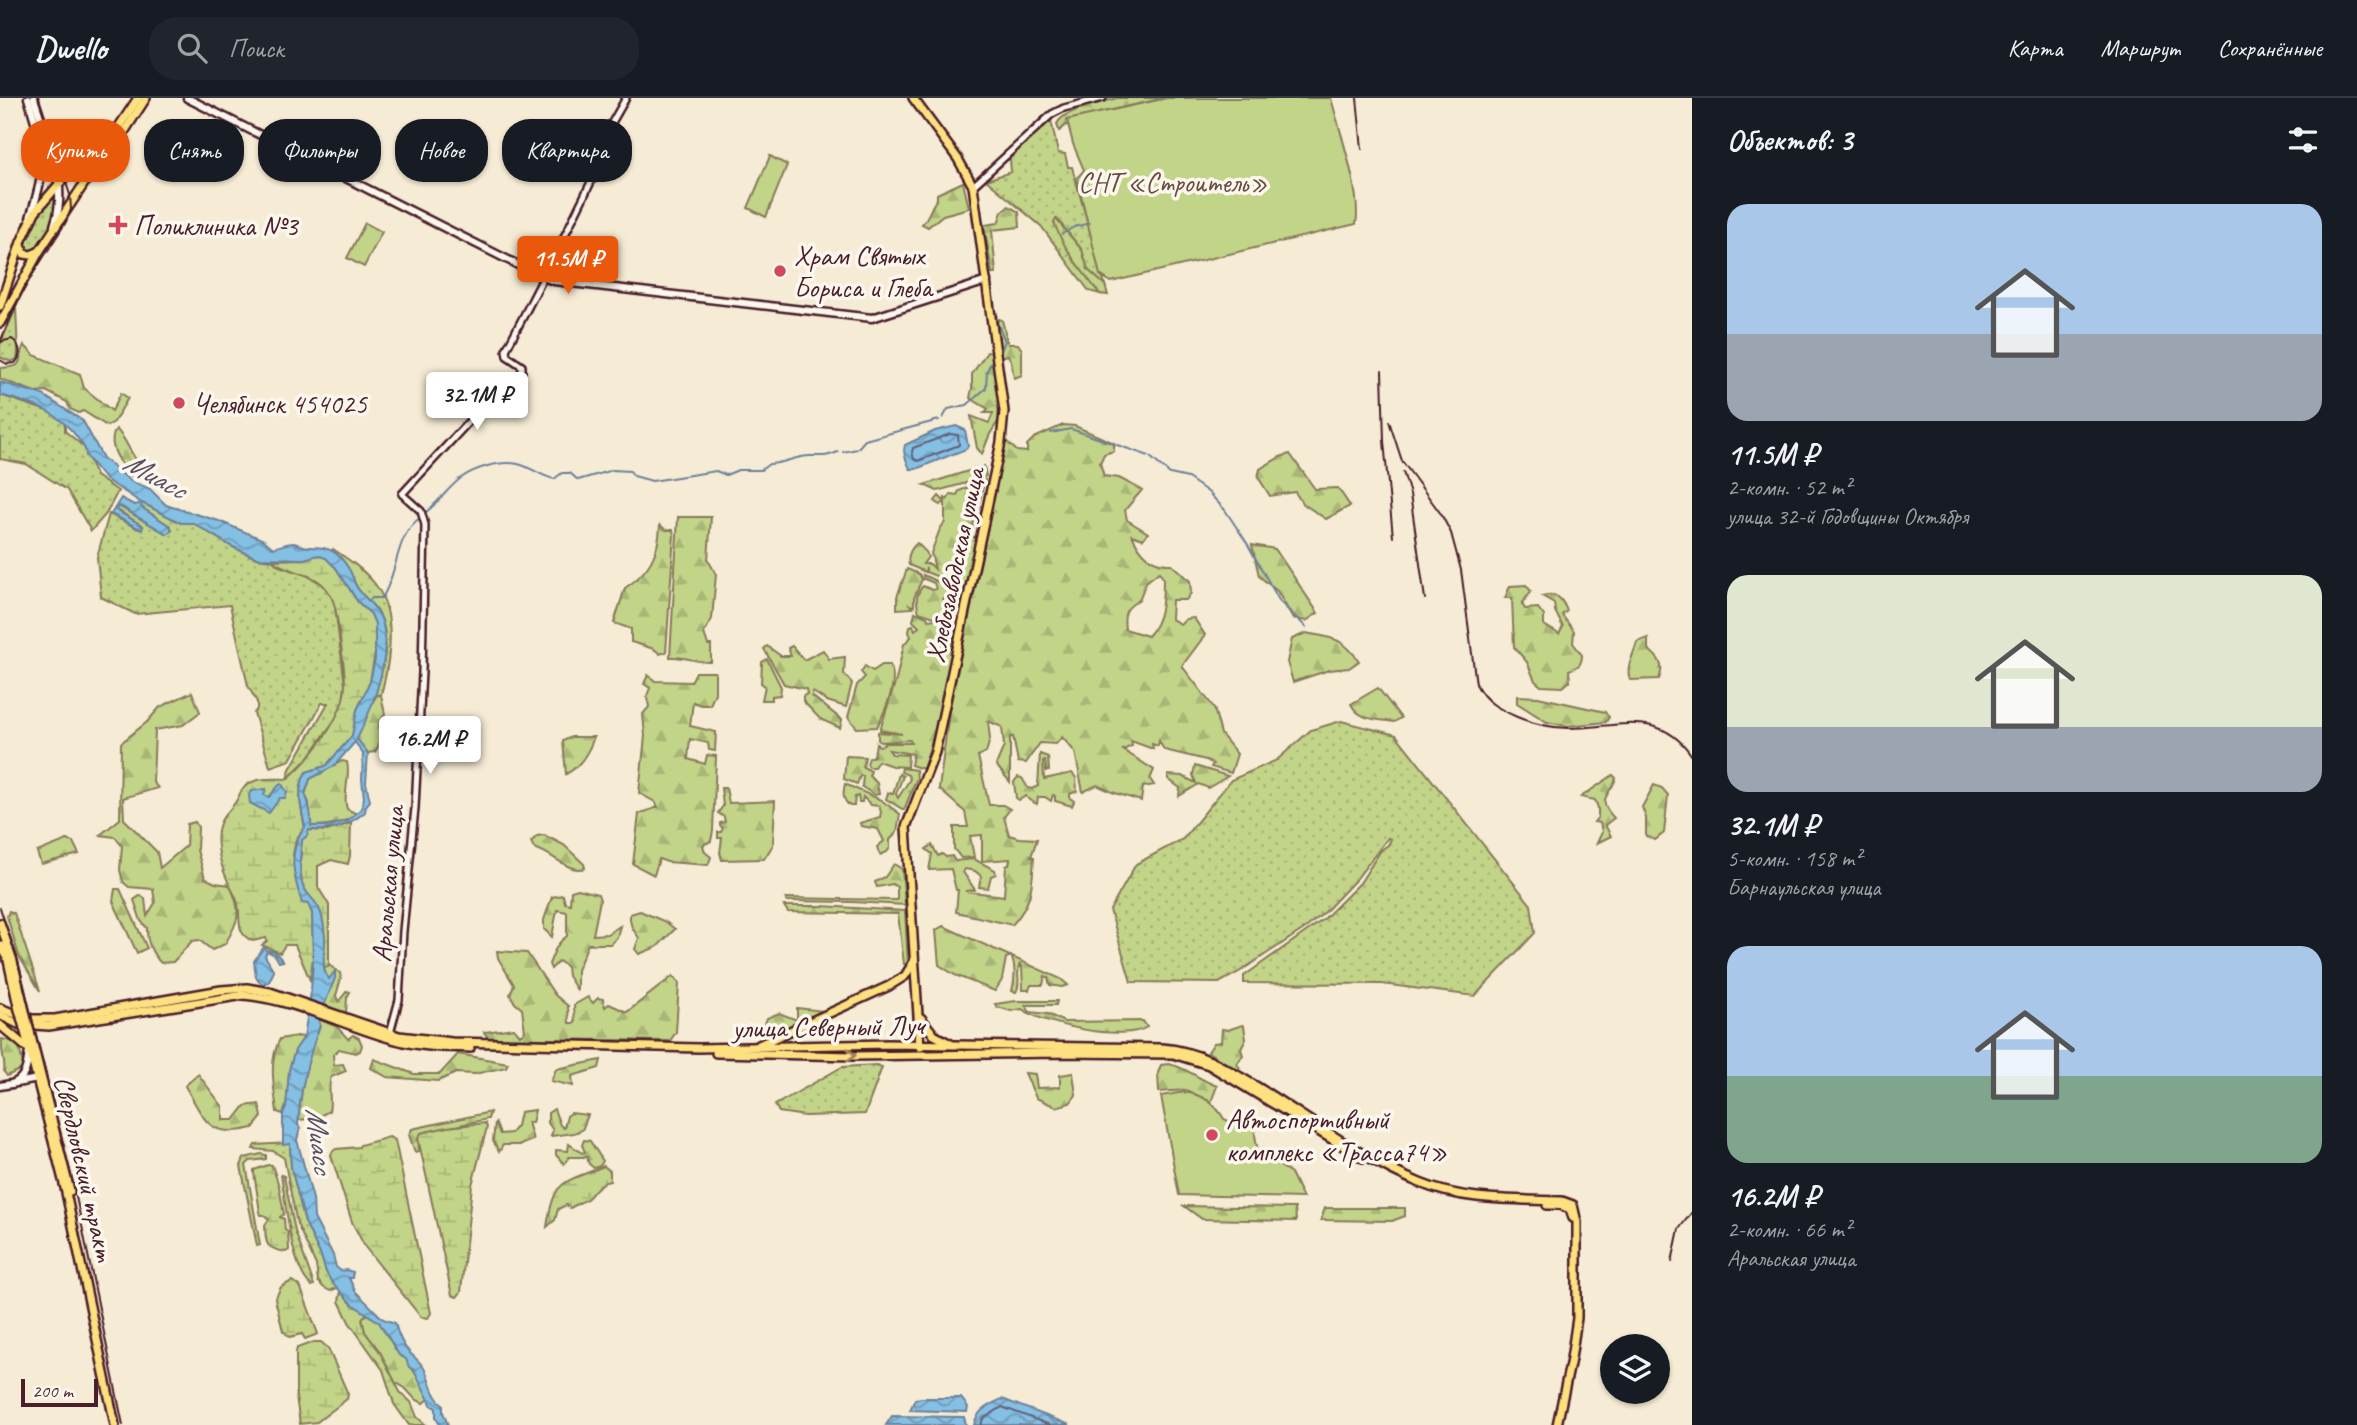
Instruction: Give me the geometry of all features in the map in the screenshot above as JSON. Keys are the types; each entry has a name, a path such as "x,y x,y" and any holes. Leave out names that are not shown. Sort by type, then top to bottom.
{"main road":[{"path":"0,306 39,190 44,159 43,145 28,98"},
{"path":"34,98 41,119"},
{"path":"124,119 138,98"},
{"path":"2,321 39,251 101,158 119,140 146,98"},
{"path":"187,98 544,278 872,318 987,281"},
{"name":"Хлебозаводская улица","path":"913,98 964,169 973,186 1003,401 1004,426 935,752 906,827 921,1054"},
{"path":"27,224 58,182"},
{"path":"51,234 60,204 60,182"},
{"path":"21,242 24,254 31,255 39,251"},
{"name":"Свердловский тракт","path":"0,923 13,961 27,1032 62,1153 117,1425"},
{"path":"0,944 7,956 21,1006"},
{"path":"753,1048 889,986 905,976 914,959"},
{"name":"улица Северный Луч","path":"56,1022 179,1001 244,995 297,1004 400,1041 452,1047 818,1054 1162,1048 1190,1052 1227,1069 1418,1183 1464,1196 1562,1200 1572,1207 1577,1222 1577,1318 1571,1359 1554,1425"},
{"path":"0,1007 28,1019 56,1022"},
{"path":"919,1009 923,1023 930,1032 958,1046"},
{"path":"0,1015 29,1026 56,1022"},
{"name":"улица Северный Луч","path":"332,1016 421,1040 465,1043 753,1048 920,1045 982,1050"},
{"name":"Свердловский тракт","path":"0,1025 17,1037 29,1051"},
{"name":"Свердловский тракт","path":"27,1032 29,1051 41,1079"},
{"path":"818,1054 815,1049 819,1045"},
{"path":"12,1084 24,1074 29,1051"},
{"path":"0,1086 41,1079"}],"street":[{"path":"544,278 597,171 606,150 603,141 626,98"},
{"path":"973,186 1052,114 1103,98"},
{"name":"Аральская улица","path":"390,1033 399,1000 419,743 425,537 422,515 402,494 473,417 522,372 522,366 506,356 506,350 544,278"}],"green space":[{"path":"1117,98 1165,98 1068,120 1068,124 1059,131 1057,124 1067,115"},
{"name":"СНТ «Строитель»","path":"1167,98 1331,98 1353,180 1356,224 1111,282 1100,275 1077,178 1084,170 1067,120"},
{"path":"1051,120 1058,153 1065,154 1068,167 1072,167 1105,285 1088,270 1082,250 1057,219 1054,222 1074,260 1100,294 1089,291 1041,226 986,180 1011,172 1010,159 1006,160"},
{"path":"770,156 787,165 766,217 748,208"},
{"path":"963,182 969,208 943,215 928,227 922,224 937,199 937,194"},
{"path":"58,187 50,227 37,250 27,253 24,249 25,240 31,223"},
{"path":"1009,206 1019,212 1020,227 992,230 996,273 992,273 984,225 998,223 1002,212"},
{"path":"1056,219 1082,250 1088,270 1105,285 1108,295 1100,294 1074,260 1058,232 1054,222"},
{"path":"365,223 382,232 364,267 347,258"},
{"path":"16,308 18,354 17,359 11,362 0,357 0,345"},
{"path":"999,319 1002,320 1008,344 1018,344 1022,350 1022,375 1014,378 1008,355 1001,357 996,324"},
{"path":"24,345 34,355 80,374 84,388 112,411 121,393 128,398 114,422 107,426 83,411 79,413 70,409 67,402 46,391 35,392 0,379 0,368 18,365"},
{"path":"987,352 993,353 1000,407 999,420 982,454 977,448 971,416 989,423 993,413 984,413 988,409 970,398 972,374"},
{"path":"0,395 53,413 65,423 65,431 84,447 96,476 118,491 106,514 91,531 67,490 26,464 0,459"},
{"path":"1063,425 1075,426 1114,443 1114,451 1104,454 1100,463 1104,476 1119,478 1142,490 1125,510 1127,520 1148,533 1143,539 1132,535 1135,541 1142,552 1152,560 1171,564 1190,581 1191,593 1186,600 1172,600 1171,619 1181,624 1186,619 1194,618 1205,635 1182,666 1214,708 1221,734 1237,754 1231,773 1211,767 1213,764 1206,760 1164,750 1159,741 1158,746 1152,744 1153,749 1131,741 1132,746 1123,750 1154,770 1150,779 1154,785 1143,787 1141,801 1097,785 1083,792 1075,752 1062,737 1056,744 1040,743 1026,763 1018,762 1013,737 1010,737 1010,782 996,765 1004,746 1002,727 988,721 990,739 986,753 978,756 989,805 1003,805 1010,809 1004,817 1009,835 1037,839 1031,857 1034,857 1033,877 1028,901 1012,925 956,912 958,890 951,869 929,870 932,854 926,849 932,845 938,856 952,856 955,861 974,859 995,870 996,874 991,876 988,888 979,887 981,876 975,871 965,869 963,872 975,890 965,891 1004,896 1006,866 1009,865 1010,859 982,861 982,835 970,836 974,857 961,858 954,849 954,827 968,827 965,812 939,789 949,711 1006,441 1017,451 1027,452 1027,445 1034,438","holes":["1159,572 1163,578 1161,609 1153,630 1148,636 1125,629 1126,611 1139,600 1146,582"]},
{"path":"116,429 151,477 145,480 128,475 113,447"},
{"path":"1290,454 1315,489 1338,488 1350,506 1326,519 1302,503 1295,492 1270,496 1258,477 1260,469"},
{"path":"984,466 986,476 981,479 937,491 924,485"},
{"path":"985,480 971,534 975,538 979,534 968,584 963,587 926,572 926,567 925,572 909,565 910,553 917,543 928,557 923,564 930,564 935,569 931,553 945,522 945,502 940,505 935,501 939,496 944,501 945,498 947,500 951,494 957,495 959,491 971,486 978,487 978,482"},
{"path":"141,502 181,523 193,523 256,558 272,560 279,566 306,575 322,584 334,599 345,685 343,701 336,718 308,758 287,779 290,769 328,703 322,703 290,760 270,767 254,713 257,702 248,686 230,605 135,614 101,597 97,557 109,514 139,529 143,526 116,509 118,506 167,534 172,530 141,507"},
{"path":"678,517 711,517 708,560 716,574 712,619 704,633 708,645 711,645 711,662 670,657"},
{"path":"660,525 666,530 673,530 674,534 666,652 660,654 654,649 631,642 631,629 614,623 625,588 646,569 655,553"},
{"path":"1252,545 1275,549 1318,613 1306,621 1293,618 1277,591 1259,576"},
{"path":"333,549 375,584 387,609 390,638 387,668 381,695 374,698 385,655 382,622 378,612 359,590 345,564"},
{"path":"318,555 326,558 336,568 358,602 371,614 377,641 370,682 357,710 352,736 326,766 306,772 301,786 300,799 305,828 296,839 293,855 312,913 313,958 310,980 295,945 285,945 280,953 262,945 267,941 266,938 253,941 243,934 237,901 220,858 218,835 222,819 246,786 263,779 287,779 306,761 325,736 339,710 345,685 336,613 331,596 319,581 272,560 304,559"},
{"path":"907,569 919,574 922,579 914,598 914,606 910,605 913,608 897,609 897,597"},
{"path":"923,575 964,594 958,599 957,593 948,593 949,597 943,598 948,610 946,621 919,612 917,599 920,589 923,586 936,589 934,583 924,579"},
{"path":"1526,585 1531,591 1522,604 1525,609 1538,608 1544,616 1544,625 1559,634 1563,627 1554,603 1542,596 1558,597 1567,611 1562,615 1574,631 1573,643 1582,655 1579,665 1569,670 1570,681 1563,687 1541,686 1535,681 1527,662 1514,647 1512,598 1505,598 1510,586"},
{"path":"915,612 928,620 936,619 955,633 937,725 923,769 911,765 913,754 889,750 892,754 908,755 907,767 878,761 874,767 869,767 867,764 869,758 874,756 876,743 879,746 884,743 911,743 910,740 881,742 878,740 878,732 902,734 880,730 904,644 911,637 910,626 913,625 915,630 919,627 913,621"},
{"path":"1306,633 1342,643 1359,661 1349,668 1329,670 1293,682 1287,662 1292,639"},
{"path":"1648,638 1648,649 1661,666 1659,679 1630,680 1629,666 1637,642"},
{"path":"767,646 781,656 791,656 788,648 792,646 804,660 823,650 829,659 845,657 844,674 852,683 846,707 827,701 813,692 812,696 842,720 840,728 820,719 803,701 803,696 807,694 806,689 784,684 764,649"},
{"path":"767,659 781,687 780,695 772,696 772,700 762,700 765,686 761,683 762,662"},
{"path":"882,665 890,665 893,680 887,705 877,727 857,728 848,717 857,685 865,677 861,672 865,666 873,671"},
{"path":"696,672 715,672 715,693 710,705 693,702 690,726 716,732 715,751 709,750 708,743 690,739 688,759 705,764 707,755 716,756 713,831 711,841 703,845 705,852 711,857 708,865 659,859 654,875 633,864 639,814 658,807 655,802 639,793 645,736 643,714 649,707 647,696 650,688 644,684 648,675 655,681 691,682"},
{"path":"1378,688 1401,718 1394,722 1375,719 1355,710 1351,704"},
{"path":"192,692 200,712 183,725 155,730 153,782 158,788 123,798 124,819 157,852 160,868 186,846 187,824 195,822 198,827 197,850 205,878 215,883 230,885 238,915 225,944 212,950 199,940 192,941 173,962 161,963 150,947 147,928 141,921 134,900 141,895 145,899 147,916 155,903 153,889 129,887 123,882 120,870 122,846 115,837 100,835 120,819 121,743 147,722 160,707"},
{"path":"377,695 381,695 385,714 379,723 379,745 375,752 368,753 357,739 368,709"},
{"path":"1517,696 1538,697 1605,712 1609,717 1606,722 1567,726 1547,722 1517,703"},
{"path":"1341,721 1396,735 1531,905 1535,933 1475,996 1382,984 1244,983 1244,976 1324,919 1360,883 1381,850 1388,845 1391,839 1388,838 1357,878 1325,912 1239,972 1219,983 1131,982 1110,910 1136,864 1183,839 1231,780 1277,760 1311,730"},
{"path":"571,737 594,737 583,758 566,774 563,741"},
{"path":"1040,754 1048,757 1049,771 1046,771 1045,760 1043,761 1044,779 1072,773 1076,778 1077,791 1070,794 1074,801 1072,806 1055,801 1053,795 1051,801 1038,797 1037,804 1026,796 1019,800 1016,798 1014,782 1018,777 1022,778 1028,788 1038,786"},
{"path":"846,756 865,757 863,767 871,771 869,776 877,783 879,794 875,795 862,787 863,776 860,776 857,784 844,779"},
{"path":"342,761 347,762 348,768 345,798 347,809 357,814 335,824 310,826 309,803 305,795 310,779"},
{"path":"1195,766 1228,776 1208,788 1199,784 1179,796 1180,788 1168,779 1168,775 1182,776 1196,783 1193,775"},
{"path":"902,768 916,770 917,778 904,810 886,799 888,793 893,794 899,774 903,776 896,794 898,798 910,779 901,772"},
{"path":"1613,775 1616,778 1605,802 1614,818 1605,825 1611,836 1597,843 1602,832 1600,823 1594,822 1598,817 1598,808 1595,800 1581,797"},
{"path":"845,784 881,800 900,814 897,832 890,840 887,852 880,855 877,847 884,841 878,829 861,826 860,823 880,817 879,806 871,805 863,797 862,802 859,802 858,796 855,797 854,806 850,806 844,796"},
{"path":"1654,785 1662,788 1668,795 1664,833 1655,840 1646,836 1646,818 1642,807"},
{"path":"721,788 726,788 729,803 775,801 773,845 764,859 722,860 722,838 718,838 718,832 723,828 720,823 725,822 724,817 718,813 723,806"},
{"path":"351,823 348,864 331,860 318,866 318,887 329,905 329,965 324,968 314,901 302,883 302,840 309,830 327,831"},
{"path":"544,835 564,845 585,868 567,866 534,848 531,842 537,836"},
{"path":"67,840 73,842 79,854 41,864 37,852"},
{"path":"894,864 902,869 905,905 786,901 786,898 897,900 897,887 892,884 877,887 875,882 885,877"},
{"path":"115,889 120,889 147,948 137,953 113,901"},
{"path":"578,889 598,894 600,900 593,935 607,934 620,926 617,937 611,944 588,944 577,970 577,990 568,976 567,967 559,961 551,969 549,964 558,945 567,936 567,912 557,910 552,937 544,929 544,920 552,897 563,895 565,903 570,904 571,891"},
{"path":"784,906 905,911 908,964 904,964 898,914 788,912"},
{"path":"9,911 14,913 40,991 19,956 7,916"},
{"path":"640,911 666,922 675,929 657,947 639,954 635,949 639,938 632,927 630,914"},
{"path":"943,926 1010,956 1006,958 1002,980 995,991 955,975 939,965 936,930"},
{"path":"497,951 527,953 555,995 568,1006 569,1023 575,1023 574,1005 588,997 593,1003 598,998 603,999 605,1007 609,1004 627,1012 673,976 679,983 676,1032 670,1041 488,1038 484,1032 514,1028 520,1035 525,1031 522,1009 510,994 514,985 498,958"},
{"path":"1011,957 1061,979 1068,985 1050,985 1045,976 1043,985 1031,985 1029,990 1023,990 1020,964 1018,989 1016,992 1012,991 1014,964"},
{"path":"329,965 340,973 336,996 339,1001 347,991 350,992 346,1014 315,1001 318,974"},
{"path":"1057,1001 1056,1005 1025,1005 1030,1012 1048,1014 1064,1022 1143,1021 1147,1027 1121,1033 1084,1030 1048,1021 1022,1009 1011,1011 995,1004"},
{"path":"797,1008 824,1011 781,1030 764,1027 767,1018 779,1013 797,1020"},
{"path":"318,1019 337,1027 348,1039 353,1035 359,1038 362,1045 356,1053 339,1049 333,1055 334,1065 343,1064 346,1071 331,1077 329,1111 316,1118 298,1120 305,1067 320,1025"},
{"path":"1242,1025 1246,1039 1241,1049 1243,1055 1237,1064 1240,1068 1237,1070 1208,1052 1214,1043 1221,1042 1222,1029 1228,1030"},
{"path":"304,1037 291,1064 283,1114 277,1112 274,1056 280,1039"},
{"path":"2,1039 18,1043 24,1068 7,1076 4,1072"},
{"path":"458,1054 508,1063 506,1067 475,1074 456,1073 438,1081 387,1077 371,1068 374,1059 414,1074 440,1074"},
{"path":"601,1060 599,1068 572,1076 573,1086 551,1081 556,1069"},
{"path":"1169,1064 1217,1086 1211,1102 1186,1090 1159,1092 1158,1073 1161,1065"},
{"path":"842,1067 882,1067 865,1114 805,1116 779,1112 775,1105"},
{"path":"1025,1073 1035,1074 1037,1088 1060,1087 1060,1075 1073,1073 1076,1095 1070,1103 1056,1107 1036,1098"},
{"path":"198,1074 223,1107 223,1120 234,1120 245,1106 259,1104 262,1117 253,1128 238,1131 217,1129 203,1117 185,1086"},
{"name":"Автоспортивный комплекс «Трасса74»","path":"1184,1092 1208,1101 1224,1119 1233,1123 1252,1118 1258,1152 1291,1173 1303,1198 1179,1195 1161,1096"},
{"path":"554,1109 560,1125 564,1128 567,1116 571,1113 588,1115 582,1130 551,1136 553,1130 548,1123 548,1113"},
{"path":"535,1110 532,1123 528,1122 533,1140 520,1145 503,1145 499,1152 493,1141 495,1122 500,1134 511,1133 517,1126 520,1112"},
{"path":"490,1112 488,1119 422,1133 418,1138 419,1151 415,1152 409,1135 412,1129"},
{"path":"485,1123 487,1127 472,1185 461,1292 457,1297 452,1295 418,1138 421,1133 447,1127"},
{"path":"389,1137 395,1140 431,1313 428,1318 421,1317 365,1247 352,1222 331,1155 336,1149 359,1147"},
{"path":"584,1140 590,1141 603,1161 600,1166 594,1168 587,1157 569,1157 564,1164 556,1155 556,1150 568,1151 569,1144 582,1153 585,1152 582,1145"},
{"path":"290,1143 291,1167 305,1222 326,1272 337,1288 330,1291 318,1281 316,1265 297,1224 284,1158 273,1151 253,1149 255,1145"},
{"path":"266,1155 266,1159 250,1161 246,1165 260,1245 257,1246 241,1166 244,1158"},
{"path":"272,1165 279,1186 284,1214 280,1217 284,1219 285,1230 288,1232 289,1250 286,1252 274,1249 268,1244 265,1225 269,1219 260,1212 254,1170"},
{"path":"604,1166 610,1171 610,1181 599,1185 585,1200 570,1208 566,1205 558,1209 555,1220 547,1227 553,1199 562,1185"},
{"path":"281,1175 284,1176 295,1231 314,1285 312,1286 305,1278 294,1251"},
{"path":"1184,1206 1295,1208 1296,1221 1202,1219"},
{"path":"1325,1208 1405,1208 1405,1216 1392,1221 1321,1220"},
{"path":"292,1281 300,1286 318,1334 305,1339 302,1334 290,1337 283,1331 275,1299 281,1287"},
{"path":"341,1291 352,1304 369,1314 362,1319 365,1332 380,1352 400,1392 411,1402 417,1417 426,1425 409,1425 394,1404 383,1370 349,1322 339,1301"},
{"path":"369,1314 379,1322 399,1355 407,1359 430,1399 423,1403 395,1382 380,1352 365,1332 362,1319"},
{"path":"321,1342 328,1348 348,1394 347,1399 317,1422 300,1424 296,1397 296,1352 297,1348"}],"water":[{"path":"0,382 43,395 83,421 103,458 132,482 149,488 166,505 219,521 264,540 273,548 294,543 333,551 345,563 357,587 379,614 384,628 384,660 370,711 357,739 368,753 366,783 370,801 365,812 352,821 325,830 309,830 302,840 302,883 321,912 325,937 324,969 329,979 335,971 335,978 319,1019 320,1025 305,1074 297,1140 313,1199 314,1218 333,1255 336,1267 341,1271 353,1272 352,1278 349,1278 355,1291 383,1319 395,1323 407,1350 423,1367 434,1393 443,1404 448,1425 440,1425 436,1418 436,1408 432,1406 414,1370 409,1367 406,1359 399,1355 379,1322 352,1304 331,1281 305,1222 291,1167 290,1144 283,1145 283,1114 286,1108 289,1070 295,1050 304,1037 313,958 312,913 308,904 302,903 293,864 296,845 305,827 300,799 301,786 306,772 326,766 352,736 357,710 370,682 375,659 375,624 371,614 358,602 336,568 326,558 318,555 304,559 257,558 193,523 181,523 142,503 141,507 172,530 167,534 119,506 116,510 143,526 142,530 111,514 121,498 134,505 140,502 105,479 86,456 80,441 63,422 45,410 0,395","holes":["355,742 363,754 364,798 361,809 347,821 328,826 311,826 305,794 310,779 334,766"]},
{"path":"956,426 965,430 968,446 966,449 910,469 904,454 905,445 935,431"},
{"path":"281,783 287,792 285,798 280,798 269,813 250,803 249,795 252,791 266,789 264,795 269,797"},
{"path":"264,947 274,951 283,961 279,962 275,955 267,951 265,956 274,971 269,982 262,984 256,977 254,961"},
{"path":"961,1398 968,1407 967,1412 910,1410 915,1399"},
{"path":"1002,1399 1070,1425 974,1425 981,1412"},
{"path":"892,1416 964,1417 966,1425 886,1425"}],"waterway":[{"path":"1062,234 1074,227 1090,223"},
{"path":"997,313 996,320 1005,341 1000,354"},
{"path":"943,418 948,409 967,405 986,388 987,371 991,362"},
{"path":"843,452 857,449 865,440 939,420"},
{"path":"1051,433 1071,429 1149,456 1170,474 1188,478 1208,492 1225,510 1247,543 1280,602 1306,627"},
{"path":"425,513 461,478 496,464 518,464 554,479 562,473 570,473 578,480 613,470 630,471 634,476 652,481 716,471 726,475 738,470 761,470 769,464 838,452"},
{"path":"369,601 372,598 382,598 401,544 412,525 421,517"}],"tram line":[{"path":"0,342 24,288 66,222 71,209 70,195 39,98"},
{"path":"0,342 12,339 20,351 15,363 7,364 0,360"},
{"path":"0,908 16,954 74,1187 123,1425"}],"railway":[{"path":"1357,98 1362,149"},
{"path":"1382,371 1384,441 1393,537"},
{"path":"1389,421 1402,461 1441,514 1451,533 1461,570 1476,684 1484,696 1510,714 1549,726 1652,726 1666,731 1692,756"},
{"path":"1403,472 1410,494 1425,599"},
{"path":"1672,1262 1679,1229 1692,1212"}],"place":[{"name":"Поликлиника №3","path":"118,225"},
{"name":"Храм Святых Бориса и Глеба","path":"780,271"},
{"name":"Челябинск 454025","path":"179,403"},
{"name":"Автоспортивный комплекс «Трасса74»","path":"1212,1135"}],"water label":[{"name":"Миасс","path":"155,475"},
{"name":"Миасс","path":"320,1140"}]}
